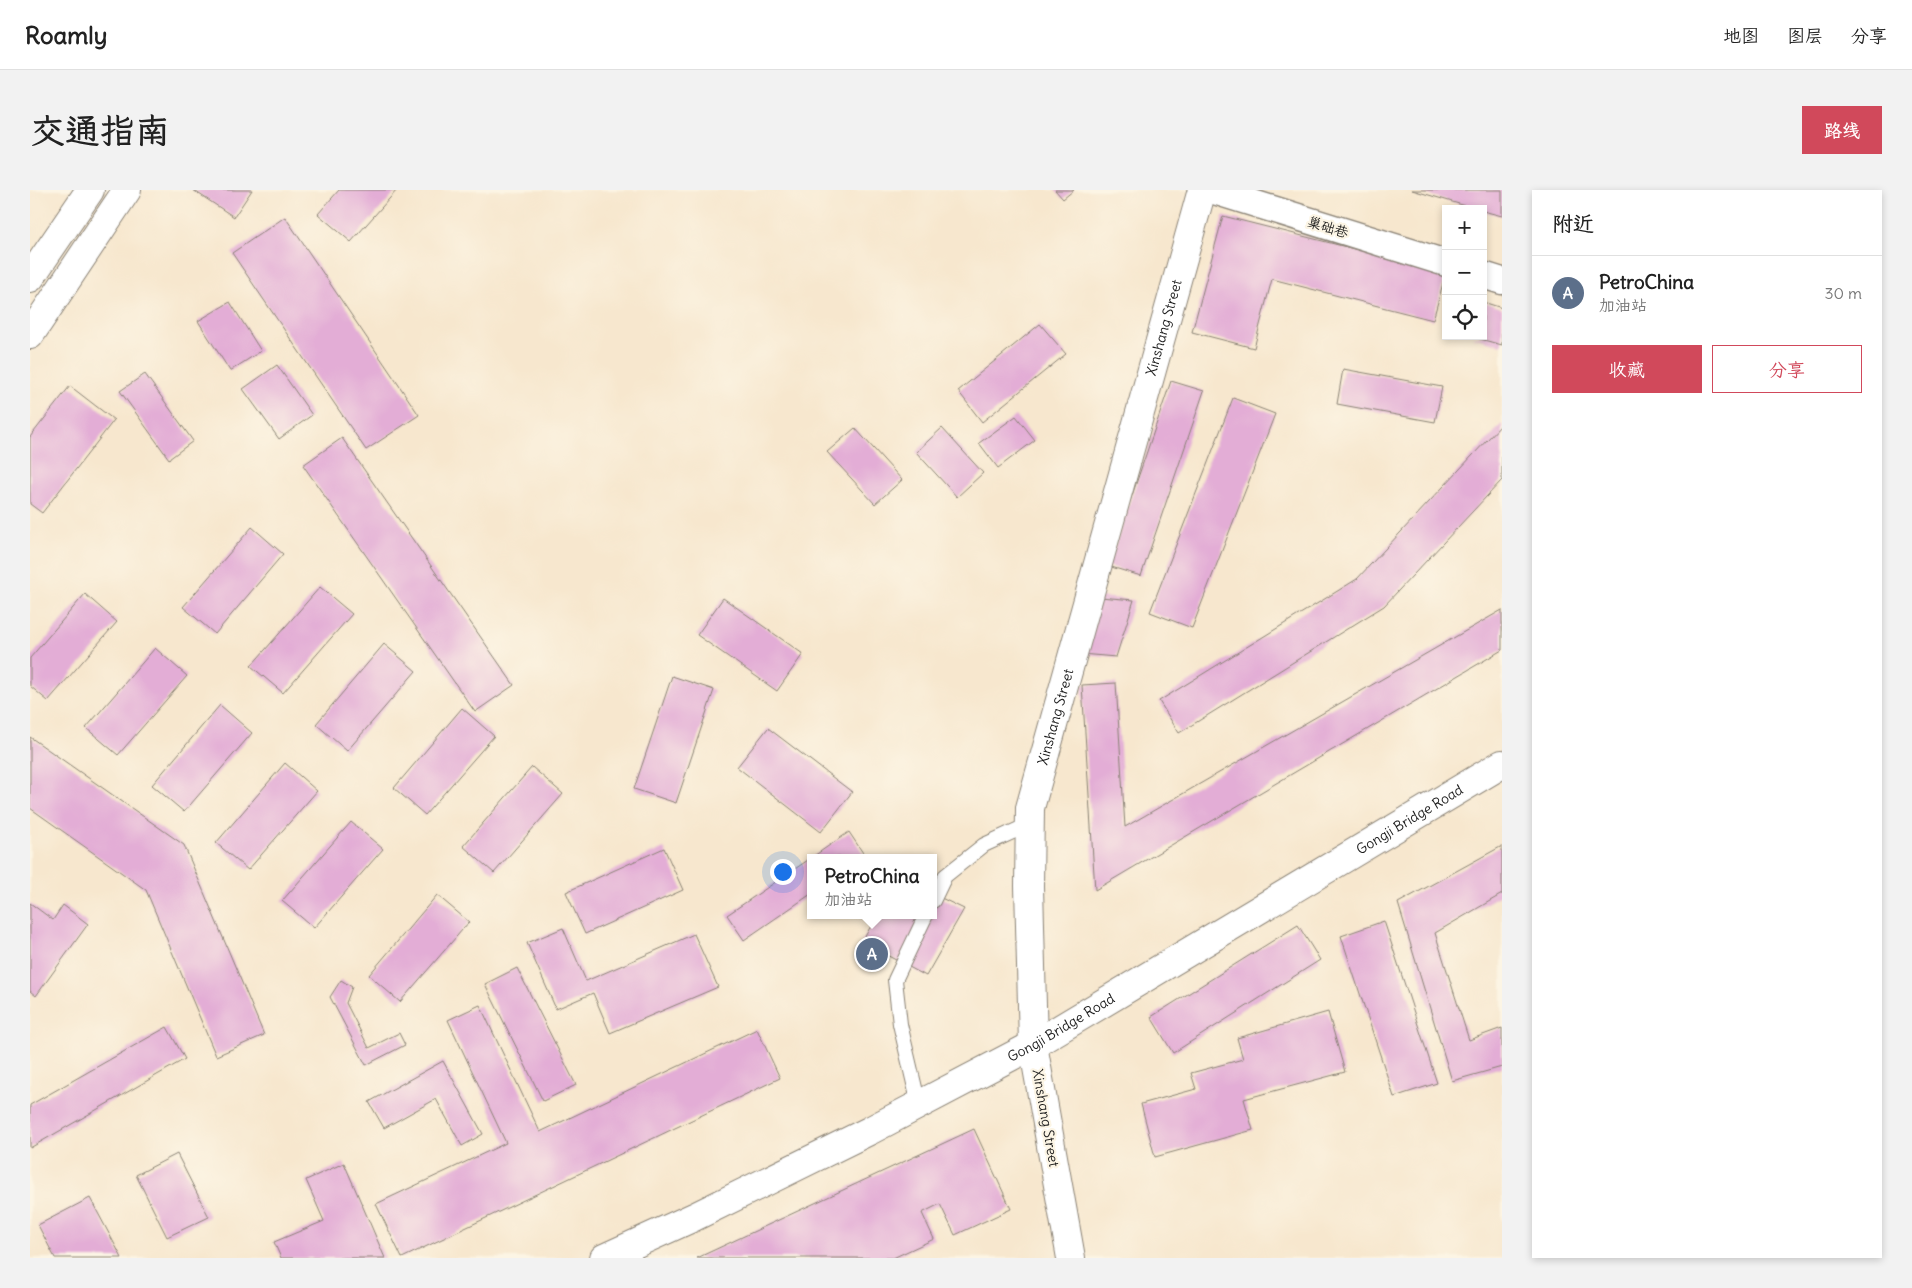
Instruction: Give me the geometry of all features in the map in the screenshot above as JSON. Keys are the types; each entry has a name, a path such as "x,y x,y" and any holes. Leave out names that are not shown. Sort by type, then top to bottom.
{"main road":[{"path":"30,278 90,190"},
{"path":"30,335 127,190"},
{"name":"Xinshang Street","path":"1071,1258 1033,1045 1029,886 1030,808 1202,190"},
{"name":"Gongji Bridge Road","path":"604,1258 711,1208 919,1105 1033,1045 1502,764"}],"street":[{"name":"巢础巷","path":"1211,190 1442,262"},
{"path":"1487,276 1502,281"}],"lane":[{"path":"937,893 945,876 984,845 1030,824"},
{"path":"919,1105 900,1024 895,980 924,919"}],"building":[{"path":"193,190 252,190 234,217"},
{"path":"339,190 397,190 351,242 318,214"},
{"path":"1055,190 1074,190 1063,199"},
{"path":"1412,190 1502,190 1502,216 1487,212 1487,205 1463,205"},
{"path":"1223,216 1442,271 1442,287 1433,320 1272,279 1254,348 1192,332"},
{"path":"285,217 419,415 366,450 232,253"},
{"path":"230,302 261,351 230,371 198,321"},
{"path":"1487,303 1502,308 1502,345 1484,340 1487,340"},
{"path":"1040,324 1066,354 982,422 958,391"},
{"path":"277,365 312,415 279,439 243,389"},
{"path":"1343,369 1442,387 1435,422 1337,404"},
{"path":"145,374 193,441 169,459 120,391"},
{"path":"1171,381 1204,391 1141,576 1108,566"},
{"path":"70,386 114,420 42,513 30,504 30,437"},
{"path":"1233,398 1275,414 1192,628 1150,612"},
{"path":"1016,416 1035,440 998,468 979,443"},
{"path":"1502,424 1502,480 1384,606 1179,733 1159,701 1357,579"},
{"path":"855,428 902,480 875,504 827,452"},
{"path":"942,428 983,473 957,497 916,452"},
{"path":"342,438 514,685 475,712 303,465"},
{"path":"252,527 283,554 215,634 183,607"},
{"path":"320,587 352,614 283,693 251,666"},
{"path":"85,594 117,622 48,701 30,686 30,658"},
{"path":"1100,597 1134,600 1116,657 1081,654"},
{"path":"723,598 803,654 777,691 697,635"},
{"path":"1502,610 1502,650 1095,890 1082,685 1116,683 1125,827"},
{"path":"384,644 416,671 347,751 316,724"},
{"path":"155,648 187,676 118,755 86,728"},
{"path":"672,676 714,690 676,803 634,789"},
{"path":"220,705 252,733 184,812 152,785"},
{"path":"462,708 494,736 425,815 394,788"},
{"path":"768,728 852,792 821,832 737,767"},
{"path":"30,737 184,845 264,1035 216,1056 146,890 30,808"},
{"path":"285,763 317,791 248,870 216,843"},
{"path":"532,767 563,794 494,873 463,846"},
{"path":"351,822 383,849 314,928 282,901"},
{"path":"849,832 864,854 817,854"},
{"path":"1502,846 1502,894 1435,933 1469,1040 1502,1028 1502,1067 1452,1081 1398,903"},
{"path":"664,848 683,890 585,934 566,892"},
{"path":"807,861 807,897 744,940 727,915"},
{"path":"437,895 469,922 400,1002 369,975"},
{"path":"937,896 964,909 926,976 862,942 875,919 937,919"},
{"path":"30,903 53,920 63,905 88,924 36,996 30,991"},
{"path":"1384,921 1437,1083 1394,1097 1341,936"},
{"path":"1298,925 1320,960 1173,1053 1151,1017"},
{"path":"563,928 586,981 694,934 718,987 610,1033 593,993 556,1009 527,943"},
{"path":"517,968 576,1085 543,1101 485,984"},
{"path":"341,980 352,987 346,1003 369,1048 399,1033 405,1045 366,1065 330,997"},
{"path":"480,1005 540,1132 757,1029 780,1078 402,1258 376,1204 506,1143 448,1020"},
{"path":"1328,1012 1345,1072 1244,1099 1253,1130 1155,1157 1141,1104 1196,1089 1191,1073 1243,1059 1237,1038"},
{"path":"167,1027 185,1059 30,1148 30,1105"},
{"path":"443,1061 483,1134 462,1146 436,1099 384,1128 369,1102"},
{"path":"974,1129 1011,1209 955,1235 940,1204 922,1213 934,1239 893,1258 697,1258"},
{"path":"177,1154 209,1217 167,1237 136,1175"},
{"path":"344,1163 385,1258 281,1258 274,1242 324,1221 306,1180"},
{"path":"90,1198 122,1258 55,1258 38,1225"}],"place":[{"name":"PetroChina","path":"872,954"}]}
